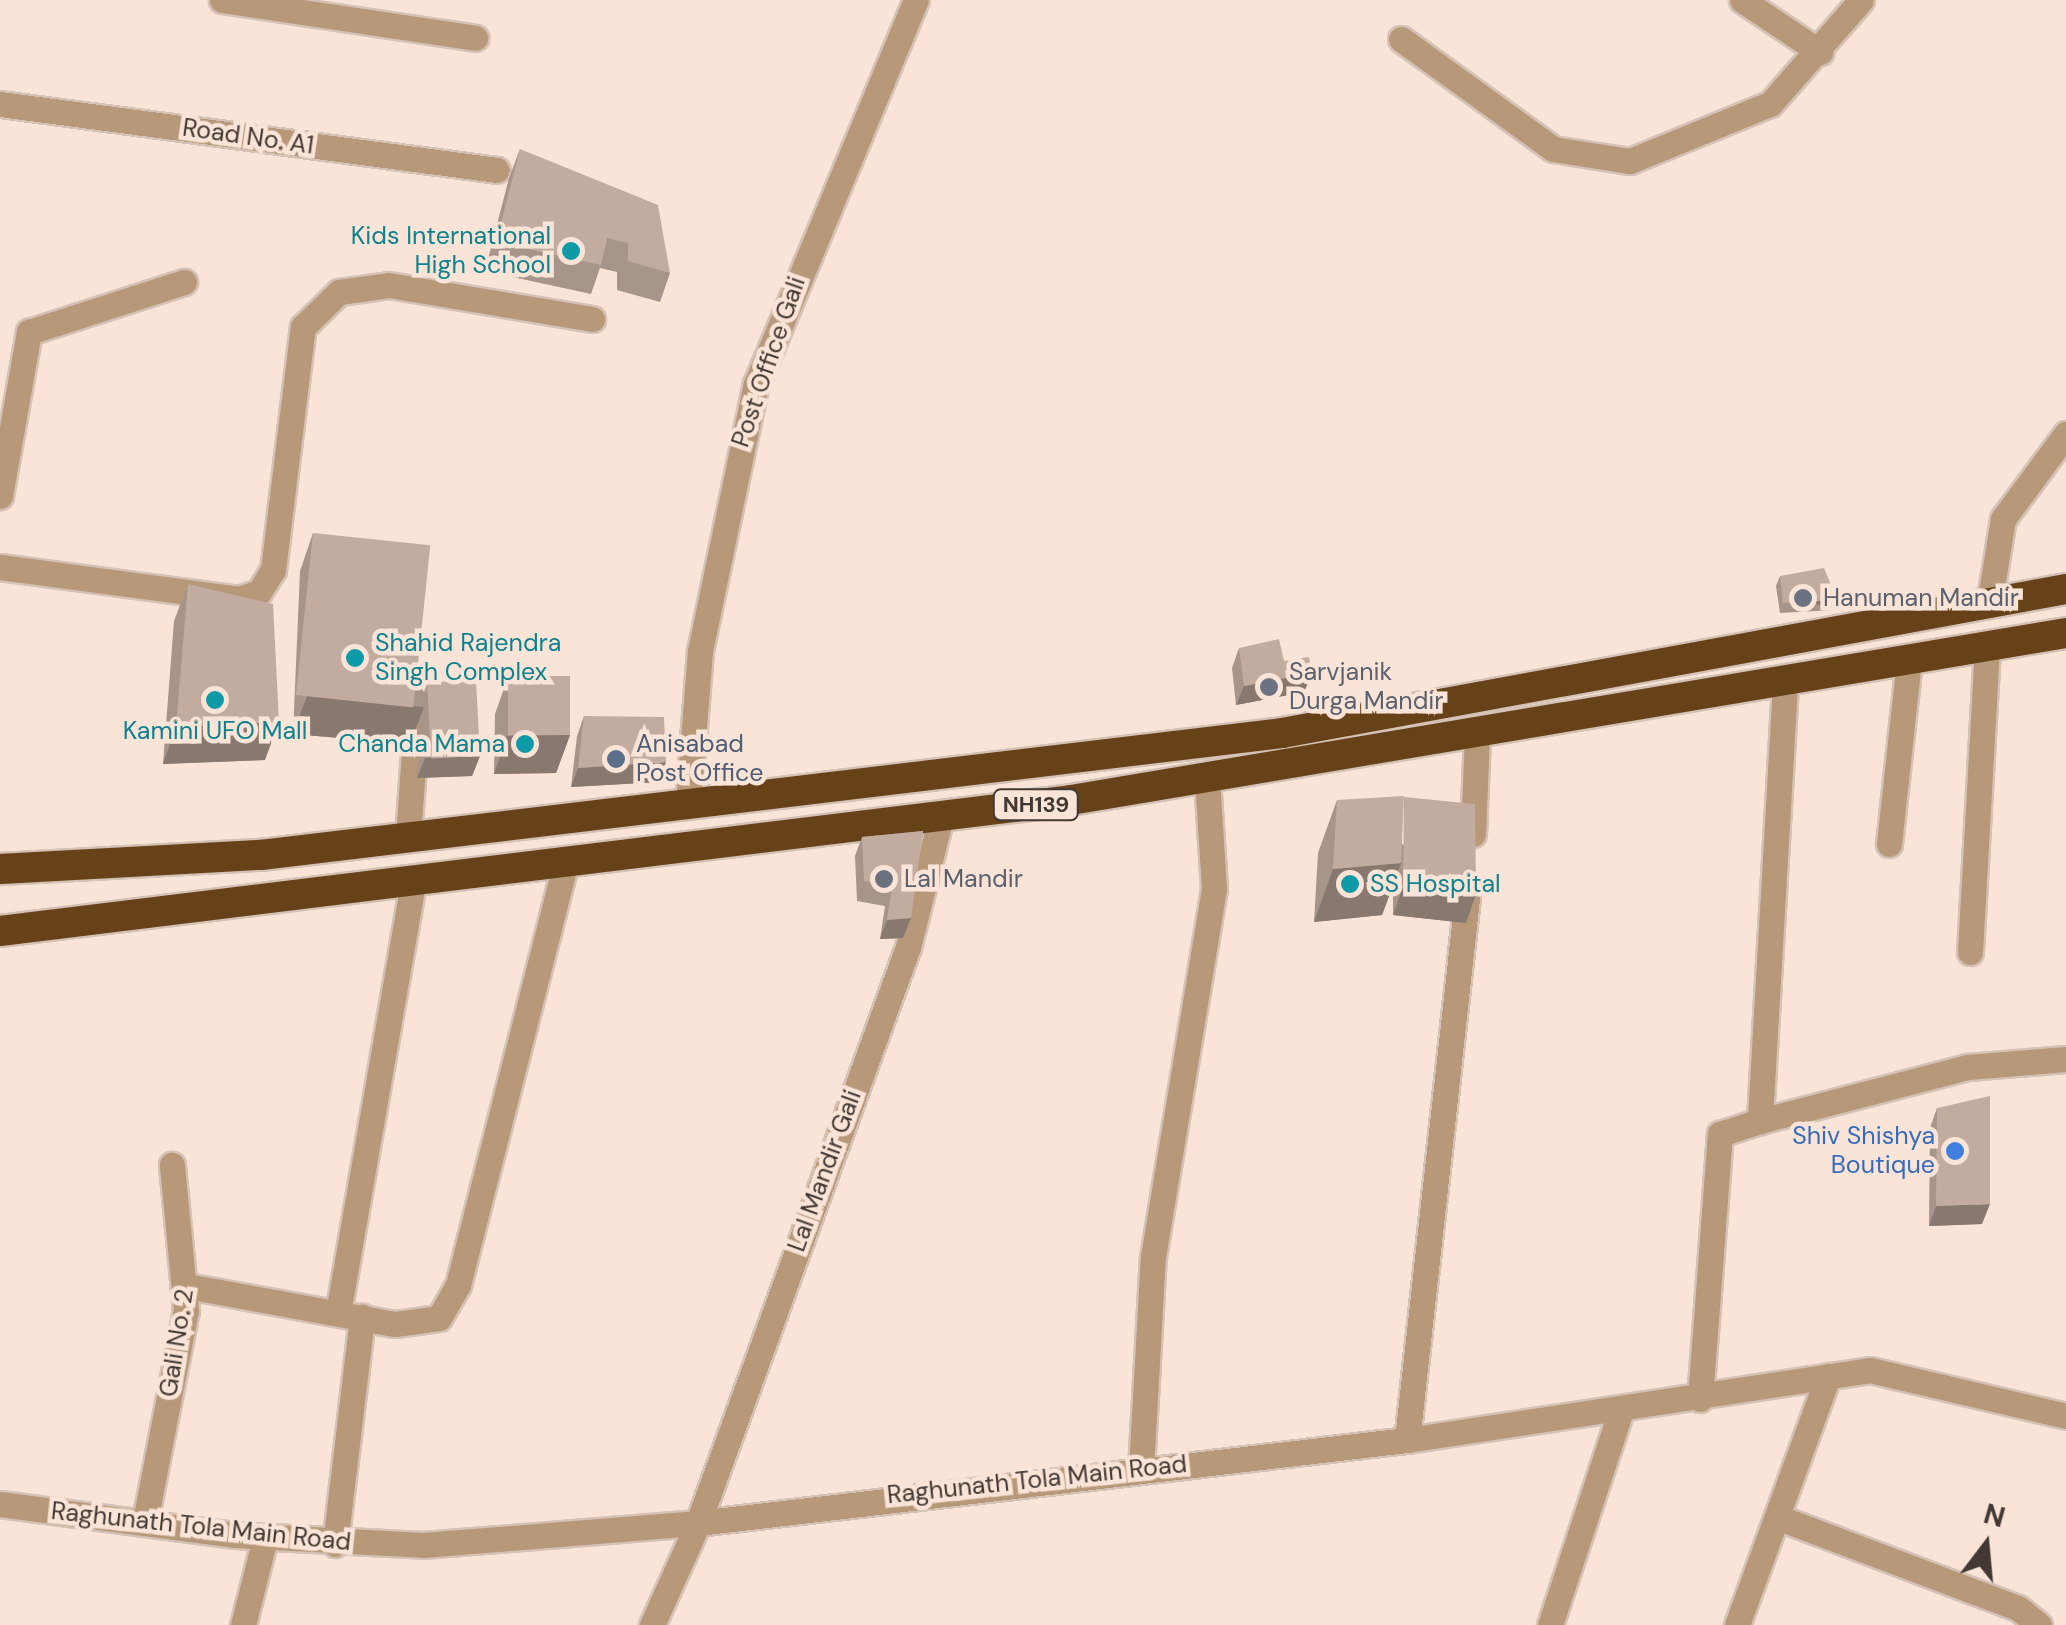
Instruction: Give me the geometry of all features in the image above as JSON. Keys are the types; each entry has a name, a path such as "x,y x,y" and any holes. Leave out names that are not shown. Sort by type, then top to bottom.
{"highway":[{"name":"NH139","path":"0,870 408,837 1282,733 2066,589"},
{"name":"NH139","path":"0,931 941,817 1785,684 2066,633"}],"street":[{"path":"222,0 475,38"},
{"name":"Post Office Gali","path":"688,804 702,633 751,402 916,0"},
{"path":"1742,0 1820,52"},
{"path":"1401,39 1511,123 1600,162 1671,150 1745,118 1820,52 1861,0"},
{"name":"Road No. A1","path":"0,104 497,170"},
{"path":"0,496 29,332 184,282"},
{"path":"0,567 240,599 259,592 274,570 303,327 339,292 388,285 592,319"},
{"path":"1989,605 2002,519 2066,434"},
{"path":"1970,952 1987,646"},
{"path":"1889,844 1909,661"},
{"path":"408,837 421,681"},
{"path":"1760,1121 1785,684"},
{"path":"1407,1440 1424,1242 1456,1041 1477,734"},
{"path":"1142,1469 1152,1257 1212,906 1207,778"},
{"name":"Lal Mandir Gali","path":"652,1625 698,1523 908,947 941,817"},
{"path":"187,1286 424,1326 452,1302 566,864"},
{"path":"335,1544 350,1315 413,883"},
{"path":"1700,1400 1720,1134 1968,1067 2066,1060"},
{"name":"Gali No. 2","path":"144,1521 187,1286 172,1165"},
{"name":"Raghunath Tola Main Road","path":"0,1504 335,1544 698,1523 1620,1413 1828,1376 1918,1374 2066,1416"},
{"path":"1737,1625 1828,1376"},
{"path":"1550,1625 1620,1413"},
{"path":"1777,1517 2018,1608 2039,1625"},
{"path":"243,1625 264,1538"}],"building":[{"path":"520,149 658,205 670,273 628,261 628,243 607,238 601,265 496,242"},
{"name":"Shahid Rajendra Singh Complex","path":"313,533 430,545 413,707 296,695"},
{"path":"1824,568 1837,600 1783,603 1780,576"},
{"name":"Kamini UFO Mall","path":"188,584 273,604 279,722 176,727"},
{"path":"1279,639 1284,661 1309,657 1312,673 1244,686 1239,648"},
{"path":"508,676 570,676 570,735 508,735"},
{"path":"476,680 480,756 431,758 427,683"},
{"path":"584,716 664,717 666,762 578,768"},
{"path":"1404,796 1401,863 1333,869 1337,800"},
{"path":"1404,797 1475,804 1476,894 1403,886"},
{"name":"Lal Mandir","path":"923,831 911,918 887,920 892,887 864,881 862,837"},
{"name":"Shiv Shishya Boutique","path":"1990,1096 1990,1204 1936,1206 1937,1108"}],"place":[{"name":"Kids International High School","path":"571,251"},
{"name":"Hanuman Mandir","path":"1803,598"},
{"name":"Shahid Rajendra Singh Complex","path":"355,658"},
{"name":"Sarvjanik Durga Mandir","path":"1269,687"},
{"name":"Kamini UFO Mall","path":"215,700"},
{"name":"Chanda Mama","path":"525,744"},
{"name":"Anisabad Post Office","path":"616,759"},
{"name":"Lal Mandir","path":"884,879"},
{"name":"SS Hospital","path":"1350,884"},
{"name":"Shiv Shishya Boutique","path":"1955,1151"}]}
